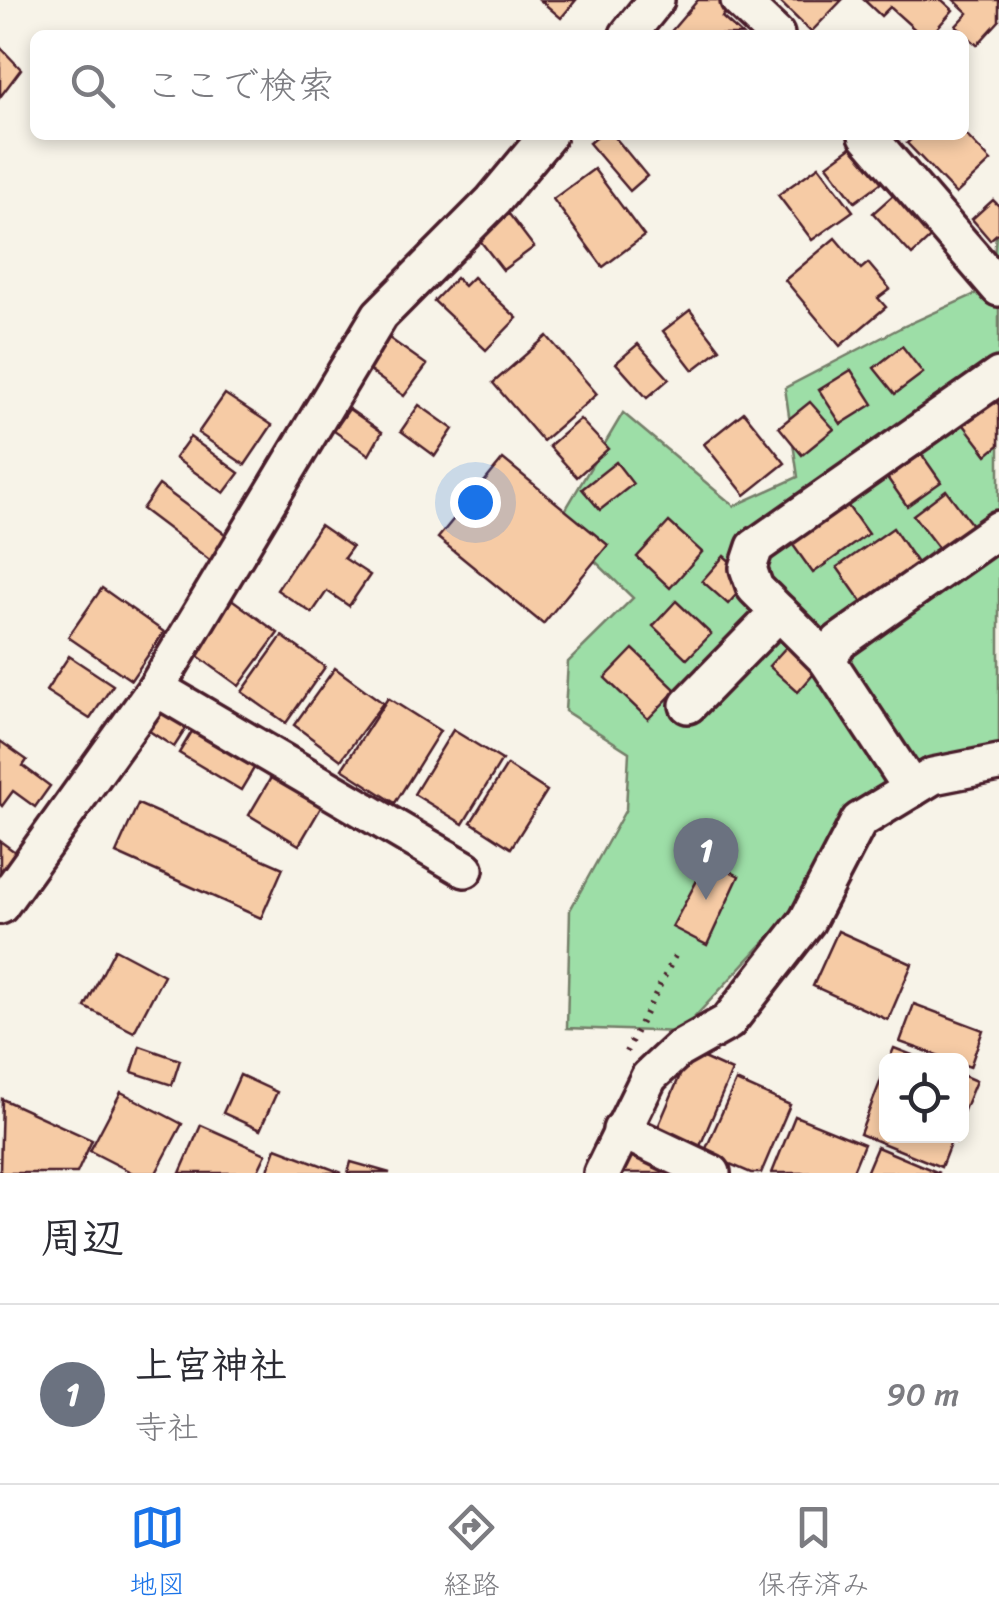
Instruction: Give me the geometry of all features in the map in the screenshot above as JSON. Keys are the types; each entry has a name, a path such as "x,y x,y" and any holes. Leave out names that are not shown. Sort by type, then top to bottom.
{"street":[{"path":"632,30 656,0"},
{"path":"738,0 771,30"},
{"path":"0,906 156,688 380,315 493,201 544,140"},
{"path":"871,140 999,288"},
{"path":"912,789 827,660 755,588 748,568 755,547 999,376"},
{"path":"827,660 839,642 999,528"},
{"path":"688,705 779,612"},
{"path":"156,688 466,869"},
{"path":"602,1173 648,1077 678,1050 728,1022 807,921 859,822 933,776 999,764"},
{"path":"622,1130 712,1173"}],"green space":[{"path":"999,204 999,747 846,818 788,916 681,1032 567,1028 570,910 626,809 629,752 565,711 568,662 633,598 557,524 623,413 734,506 798,477 785,388 900,328 991,287"}],"building":[{"path":"540,0 576,0 561,18"},
{"path":"698,0 724,0 731,6 722,17 736,30 672,30"},
{"path":"778,0 842,0 813,30"},
{"path":"864,0 942,0 953,10 935,30 915,30 890,7 881,16"},
{"path":"954,0 999,0 999,21 977,45 969,38 969,30 956,26 968,13"},
{"path":"0,47 21,69 0,97"},
{"path":"969,138 991,161 956,194 907,143"},
{"path":"617,140 647,176 630,191 589,143"},
{"path":"854,145 882,182 855,202 827,165"},
{"path":"819,166 853,211 812,240 778,195"},
{"path":"594,169 644,236 603,267 553,199"},
{"path":"900,189 939,230 912,255 873,213"},
{"path":"993,200 999,206 999,232 990,240 972,219"},
{"path":"509,214 534,247 503,270 478,238"},
{"path":"835,238 861,269 868,263 890,289 878,298 886,307 840,346 785,280"},
{"path":"473,277 517,318 486,350 434,301 456,278 464,286"},
{"path":"690,310 720,349 693,370 663,331"},
{"path":"547,336 597,394 543,441 493,383"},
{"path":"389,338 427,365 404,396 367,369"},
{"path":"638,344 669,379 647,398 616,363"},
{"path":"902,346 923,373 895,394 874,368"},
{"path":"851,370 873,404 841,424 819,390"},
{"path":"225,394 272,425 245,465 198,433"},
{"path":"992,396 999,405 999,445 987,455 961,421"},
{"path":"810,402 834,429 802,455 779,427"},
{"path":"419,405 453,429 435,456 401,431"},
{"path":"349,409 382,432 369,455 334,431"},
{"path":"744,412 785,463 745,495 704,444"},
{"path":"580,419 608,449 577,477 549,446"},
{"path":"190,437 239,473 224,493 175,458"},
{"path":"918,449 941,482 907,506 884,473"},
{"path":"503,459 608,545 543,624 438,538"},
{"path":"616,462 633,484 600,510 582,489"},
{"path":"159,485 229,537 211,561 142,509"},
{"path":"946,490 972,525 939,549 913,515"},
{"path":"843,499 868,534 813,573 788,538"},
{"path":"669,522 702,552 670,588 637,557"},
{"path":"320,525 352,547 344,558 370,575 349,606 327,591 312,613 277,590"},
{"path":"893,528 919,566 863,604 837,567"},
{"path":"724,556 750,579 728,604 702,581"},
{"path":"102,588 164,632 131,680 68,637"},
{"path":"226,595 278,633 239,686 188,649"},
{"path":"676,601 711,634 687,659 653,626"},
{"path":"282,636 325,667 286,723 242,692"},
{"path":"790,643 818,669 798,692 769,666"},
{"path":"633,649 676,690 648,719 605,678"},
{"path":"69,656 113,685 90,719 46,691"},
{"path":"335,668 383,703 341,760 294,725"},
{"path":"158,696 192,719 174,747 140,725"},
{"path":"388,698 440,731 395,803 342,769"},
{"path":"197,723 259,760 241,790 179,753"},
{"path":"453,730 502,760 463,824 414,794"},
{"path":"0,741 27,760 23,766 50,786 35,807 13,791 0,804"},
{"path":"507,765 547,791 511,848 471,822"},
{"path":"276,769 326,799 299,845 249,815"},
{"path":"138,804 283,868 261,918 116,853"},
{"path":"0,841 22,857 0,889"},
{"path":"708,860 739,876 707,945 672,927"},
{"path":"838,931 912,964 888,1020 813,986"},
{"path":"115,949 164,975 134,1032 85,1007"},
{"path":"914,1004 983,1030 970,1067 969,1053 931,1053 900,1042"},
{"path":"140,1046 180,1060 172,1085 132,1072"},
{"path":"690,1052 732,1071 700,1146 658,1127"},
{"path":"240,1075 277,1092 260,1130 223,1113"},
{"path":"969,1078 976,1081 969,1098"},
{"path":"736,1081 790,1105 761,1173 751,1173 704,1153"},
{"path":"879,1085 879,1142 860,1134"},
{"path":"121,1092 182,1124 156,1173 133,1173 90,1151"},
{"path":"2,1099 92,1140 77,1173 0,1173"},
{"path":"795,1116 864,1144 852,1173 772,1173"},
{"path":"201,1125 266,1154 257,1173 180,1173"},
{"path":"624,1141 671,1162 666,1173 610,1173"},
{"path":"882,1143 950,1143 941,1167"},
{"path":"877,1147 939,1173 866,1173"},
{"path":"276,1148 342,1173 267,1173"},
{"path":"351,1162 390,1173 348,1173"}],"place":[{"name":"上宮神社","path":"706,900"}]}
